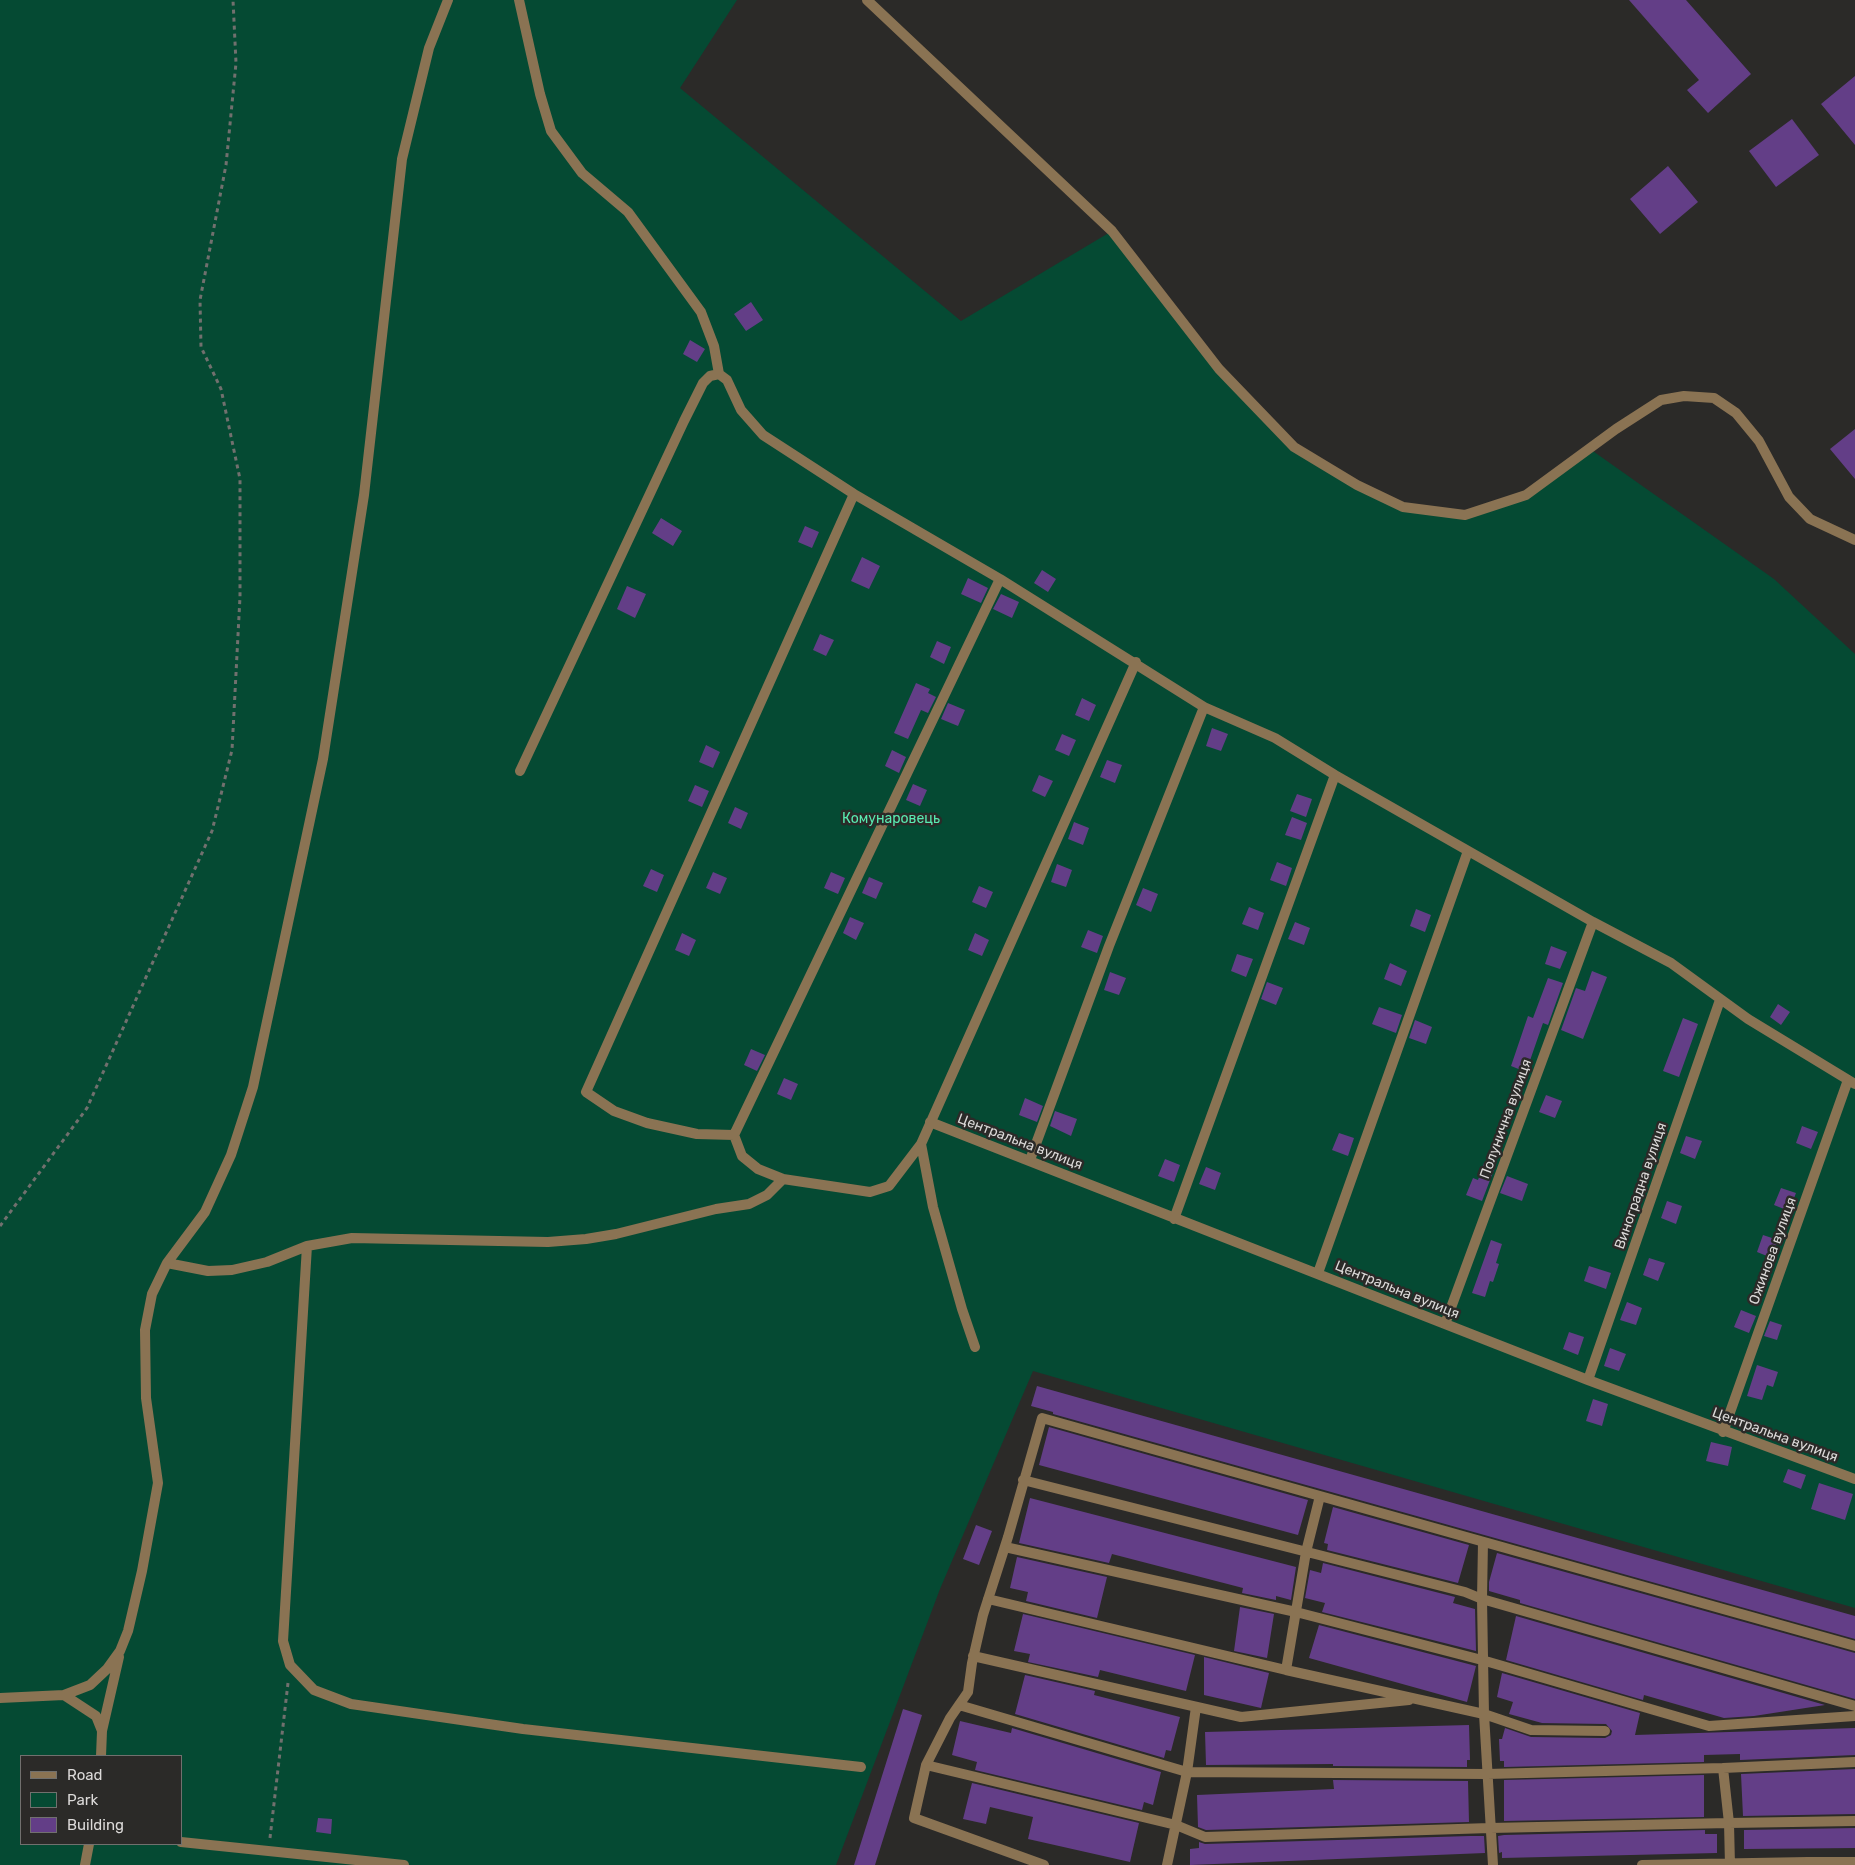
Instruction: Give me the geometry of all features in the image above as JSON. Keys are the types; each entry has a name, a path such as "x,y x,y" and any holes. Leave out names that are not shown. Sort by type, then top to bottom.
{"street":[{"path":"101,1755 102,1732 120,1651 128,1631 142,1571 158,1483 146,1398 145,1330 152,1294 167,1263 205,1212 231,1154 252,1087 325,750 364,494 402,159 430,48 448,0"},
{"path":"519,0 540,94 552,132 582,173 628,212 701,312 714,346 719,374 727,380 742,410 763,435 854,494 1000,579 1136,662 1204,707 1275,738 1335,775 1468,851 1593,922 1671,963 1720,1000 1852,1082"},
{"path":"867,0 1112,231 1219,369 1294,446 1357,485 1403,507 1466,515 1526,495 1616,429 1661,400 1684,396 1714,398 1736,414 1748,427 1789,496 1810,519 1855,540"},
{"path":"520,771 692,404 703,384 710,376 719,374"},
{"path":"734,1136 697,1134 647,1123 614,1111 586,1092 854,494"},
{"path":"1000,579 734,1136 742,1156 758,1169 783,1179 870,1192 889,1186 921,1144 1136,662"},
{"path":"1030,1160 1109,946 1204,707"},
{"path":"1174,1219 1335,775"},
{"path":"1318,1273 1468,851"},
{"name":"Полунична вулиця","path":"1445,1324 1593,922"},
{"name":"Виноградна вулиця","path":"1588,1380 1720,1000"},
{"name":"Ожинова вулиця","path":"1724,1432 1852,1082"},
{"name":"Центральна вулиця","path":"930,1122 1588,1380 1855,1479"},
{"path":"921,1144 933,1207 962,1309 975,1346"},
{"path":"167,1263 208,1271 232,1270 266,1262 307,1246 352,1238 548,1242 586,1239 616,1234 716,1209 749,1204 767,1195 783,1179"},
{"path":"307,1246 283,1642 290,1665 314,1690 351,1704 522,1729 861,1767"},
{"path":"1044,1865 914,1818 926,1765 968,1692 973,1656 988,1599 1042,1418 1855,1646"},
{"path":"1023,1480 1465,1592 1482,1600 1855,1706"},
{"path":"1286,1670 1306,1552 1320,1496"},
{"path":"1483,1542 1482,1660 1493,1865"},
{"path":"1005,1547 1296,1612 1482,1660 1709,1726 1855,1716"},
{"path":"988,1599 1286,1670 1484,1714 1531,1730 1605,1731"},
{"path":"0,1698 64,1695 90,1685 107,1669 120,1651"},
{"path":"973,1656 1241,1717 1417,1699"},
{"path":"64,1695 96,1716 102,1732"},
{"path":"959,1705 1187,1772 1487,1774 1723,1768 1855,1762"},
{"path":"1168,1865 1187,1772 1196,1707"},
{"path":"926,1765 1176,1824 1205,1837 1490,1828 1855,1820"},
{"path":"1723,1768 1729,1823 1730,1865"},
{"path":"182,1842 404,1865"},
{"path":"85,1865 89,1845"},
{"path":"1642,1865 1855,1862"}],"path":[{"path":"0,1226 87,1108 212,831 232,750 240,597 240,479 221,389 200,347 200,300 226,165 236,63 233,0"},
{"path":"269,1851 290,1665"}],"green space":[{"name":"Комунаровець","path":"0,0 737,0 680,88 961,321 1112,231 1219,369 1294,447 1403,507 1465,515 1526,495 1590,449 1774,579 1855,654 1855,1608 1033,1371 940,1589 836,1865 0,1865"}],"building":[{"path":"1629,0 1686,0 1751,74 1708,113 1687,90 1699,80"},
{"path":"1855,76 1855,145 1821,104"},
{"path":"1792,119 1819,155 1776,187 1749,151"},
{"path":"1668,166 1698,202 1660,234 1630,199"},
{"path":"751,302 763,320 746,331 734,314"},
{"path":"690,340 705,349 697,362 683,354"},
{"path":"1855,429 1855,479 1830,449"},
{"path":"661,518 682,531 673,546 652,533"},
{"path":"805,526 819,532 812,548 798,542"},
{"path":"862,557 880,566 869,589 851,581"},
{"path":"1042,570 1056,579 1048,592 1034,583"},
{"path":"968,578 988,588 981,603 961,594"},
{"path":"627,586 646,594 635,618 617,609"},
{"path":"1001,594 1019,602 1012,618 993,609"},
{"path":"820,634 834,640 826,656 813,650"},
{"path":"937,641 951,647 944,664 930,657"},
{"path":"916,683 930,689 928,693 936,697 928,713 921,710 908,739 894,733"},
{"path":"1082,698 1096,705 1089,721 1075,715"},
{"path":"948,703 965,710 958,726 941,719"},
{"path":"1212,728 1228,734 1221,751 1206,746"},
{"path":"1062,734 1076,740 1069,756 1055,750"},
{"path":"706,745 720,752 713,768 699,762"},
{"path":"892,750 906,757 899,773 885,766"},
{"path":"1107,760 1122,765 1115,783 1100,777"},
{"path":"1039,775 1053,781 1045,797 1032,791"},
{"path":"913,784 927,790 920,806 906,800"},
{"path":"695,785 709,791 702,807 688,801"},
{"path":"1297,794 1312,799 1306,817 1290,811"},
{"path":"735,807 748,813 741,829 728,823"},
{"path":"1292,817 1307,823 1301,840 1285,835"},
{"path":"1074,822 1089,828 1083,845 1068,839"},
{"path":"1277,862 1292,868 1286,886 1270,880"},
{"path":"1057,864 1072,870 1066,887 1051,882"},
{"path":"651,869 664,875 657,892 643,886"},
{"path":"713,872 727,878 720,894 706,888"},
{"path":"831,872 845,878 838,894 824,888"},
{"path":"869,877 883,883 876,899 862,893"},
{"path":"979,886 993,892 986,908 972,902"},
{"path":"1143,888 1158,894 1151,912 1136,905"},
{"path":"1249,907 1264,913 1258,930 1242,924"},
{"path":"1416,909 1431,915 1425,932 1410,926"},
{"path":"850,917 864,923 856,940 843,933"},
{"path":"1295,922 1310,928 1304,945 1288,939"},
{"path":"1088,930 1103,936 1097,953 1081,947"},
{"path":"682,933 696,940 689,956 675,950"},
{"path":"975,933 989,940 982,956 968,950"},
{"path":"1551,946 1567,952 1560,969 1545,964"},
{"path":"1237,954 1253,959 1246,977 1231,971"},
{"path":"1390,963 1407,971 1401,986 1384,979"},
{"path":"1592,971 1607,977 1583,1039 1561,1030 1576,988 1585,991"},
{"path":"1110,972 1126,978 1119,995 1104,990"},
{"path":"1548,978 1563,983 1548,1025 1543,1023 1526,1072 1511,1066 1528,1016 1533,1018"},
{"path":"1267,982 1283,988 1276,1005 1261,999"},
{"path":"1778,1004 1790,1012 1781,1025 1770,1017"},
{"path":"1379,1007 1402,1015 1396,1033 1372,1024"},
{"path":"1683,1018 1698,1024 1679,1077 1663,1071"},
{"path":"1415,1020 1432,1027 1426,1044 1409,1038"},
{"path":"751,1049 765,1055 757,1071 744,1065"},
{"path":"784,1078 798,1084 791,1100 777,1094"},
{"path":"1546,1095 1562,1101 1555,1118 1539,1112"},
{"path":"1025,1098 1043,1106 1037,1122 1019,1115"},
{"path":"1055,1111 1077,1119 1071,1136 1050,1126"},
{"path":"1802,1126 1818,1132 1811,1149 1796,1143"},
{"path":"1339,1133 1354,1138 1348,1156 1332,1150"},
{"path":"1686,1136 1702,1141 1695,1159 1680,1153"},
{"path":"1165,1159 1180,1165 1174,1182 1158,1176"},
{"path":"1484,1163 1495,1167 1482,1201 1466,1195 1473,1178 1478,1180"},
{"path":"1206,1167 1221,1173 1215,1190 1199,1184"},
{"path":"1507,1176 1528,1184 1522,1201 1500,1193"},
{"path":"1781,1188 1796,1193 1789,1211 1774,1205"},
{"path":"1667,1201 1682,1206 1676,1224 1661,1218"},
{"path":"1763,1235 1778,1240 1772,1258 1757,1252"},
{"path":"1491,1240 1502,1244 1496,1263 1499,1264 1493,1282 1490,1281 1485,1297 1472,1293"},
{"path":"1649,1258 1665,1263 1658,1281 1643,1275"},
{"path":"1589,1266 1611,1273 1606,1289 1584,1281"},
{"path":"1627,1302 1642,1308 1636,1325 1620,1320"},
{"path":"1741,1310 1756,1316 1749,1333 1734,1327"},
{"path":"1770,1321 1782,1325 1777,1340 1764,1336"},
{"path":"1569,1332 1584,1337 1578,1355 1563,1349"},
{"path":"1610,1348 1626,1354 1619,1371 1604,1366"},
{"path":"1757,1365 1778,1372 1773,1387 1767,1385 1762,1400 1747,1396"},
{"path":"1037,1386 1855,1616 1855,1639 1053,1414 1053,1412 1031,1406"},
{"path":"1593,1399 1608,1404 1602,1426 1586,1421"},
{"path":"1049,1427 1308,1500 1298,1535 1039,1465"},
{"path":"1711,1442 1732,1447 1728,1466 1706,1461"},
{"path":"1788,1469 1806,1475 1801,1489 1783,1482"},
{"path":"1819,1483 1853,1494 1845,1520 1811,1509"},
{"path":"1030,1498 1296,1567 1291,1600 1276,1596 1276,1600 1242,1593 1243,1588 1112,1554 1109,1563 1019,1543"},
{"path":"1333,1507 1469,1545 1458,1583 1327,1550 1328,1544 1324,1543"},
{"path":"976,1525 992,1531 979,1565 963,1559"},
{"path":"1497,1553 1855,1653 1855,1699 1520,1603 1520,1600 1489,1591 1489,1582"},
{"path":"1017,1557 1107,1577 1097,1618 1026,1601 1028,1592 1010,1588"},
{"path":"1323,1563 1455,1597 1453,1603 1475,1609 1476,1651 1322,1612 1325,1603 1305,1598 1310,1570 1321,1573"},
{"path":"1240,1607 1274,1614 1267,1658 1234,1651"},
{"path":"1023,1614 1195,1655 1186,1691 1100,1670 1098,1677 1028,1662 1030,1654 1014,1651"},
{"path":"1516,1616 1825,1705 1754,1716 1724,1718 1644,1695 1643,1700 1506,1660"},
{"path":"1319,1625 1476,1666 1467,1702 1309,1658"},
{"path":"1204,1657 1269,1673 1261,1708 1204,1695"},
{"path":"1502,1673 1640,1713 1635,1735 1855,1728 1855,1755 1740,1760 1740,1754 1704,1755 1704,1762 1504,1767 1504,1761 1500,1761 1499,1739 1502,1739 1505,1728 1531,1737 1605,1738 1611,1735 1612,1731 1606,1724 1539,1723 1542,1723 1509,1714 1513,1702 1497,1697"},
{"path":"1025,1675 1095,1691 1094,1695 1180,1717 1171,1751 1166,1750 1164,1758 1015,1714"},
{"path":"903,1709 922,1715 875,1865 854,1865"},
{"path":"960,1721 1011,1733 1012,1728 1161,1772 1153,1805 1144,1802 1142,1810 975,1770 977,1762 952,1755"},
{"path":"1469,1725 1470,1760 1467,1760 1467,1767 1333,1766 1333,1764 1206,1765 1205,1732"},
{"path":"1855,1769 1855,1814 1743,1816 1741,1774"},
{"path":"1704,1775 1704,1817 1504,1821 1504,1780"},
{"path":"1333,1780 1468,1781 1469,1822 1206,1830 1198,1827 1197,1795 1334,1789"},
{"path":"972,1783 1139,1823 1130,1862 1028,1839 1033,1817 990,1807 986,1824 963,1819"},
{"path":"318,1818 332,1819 331,1834 316,1832"},
{"path":"1855,1828 1855,1848 1744,1849 1744,1830"},
{"path":"1705,1830 1705,1834 1717,1834 1717,1853 1502,1858 1502,1852 1499,1853 1498,1836 1504,1835"},
{"path":"1484,1836 1485,1853 1190,1865 1190,1849 1199,1848 1199,1842 1205,1844"}]}
